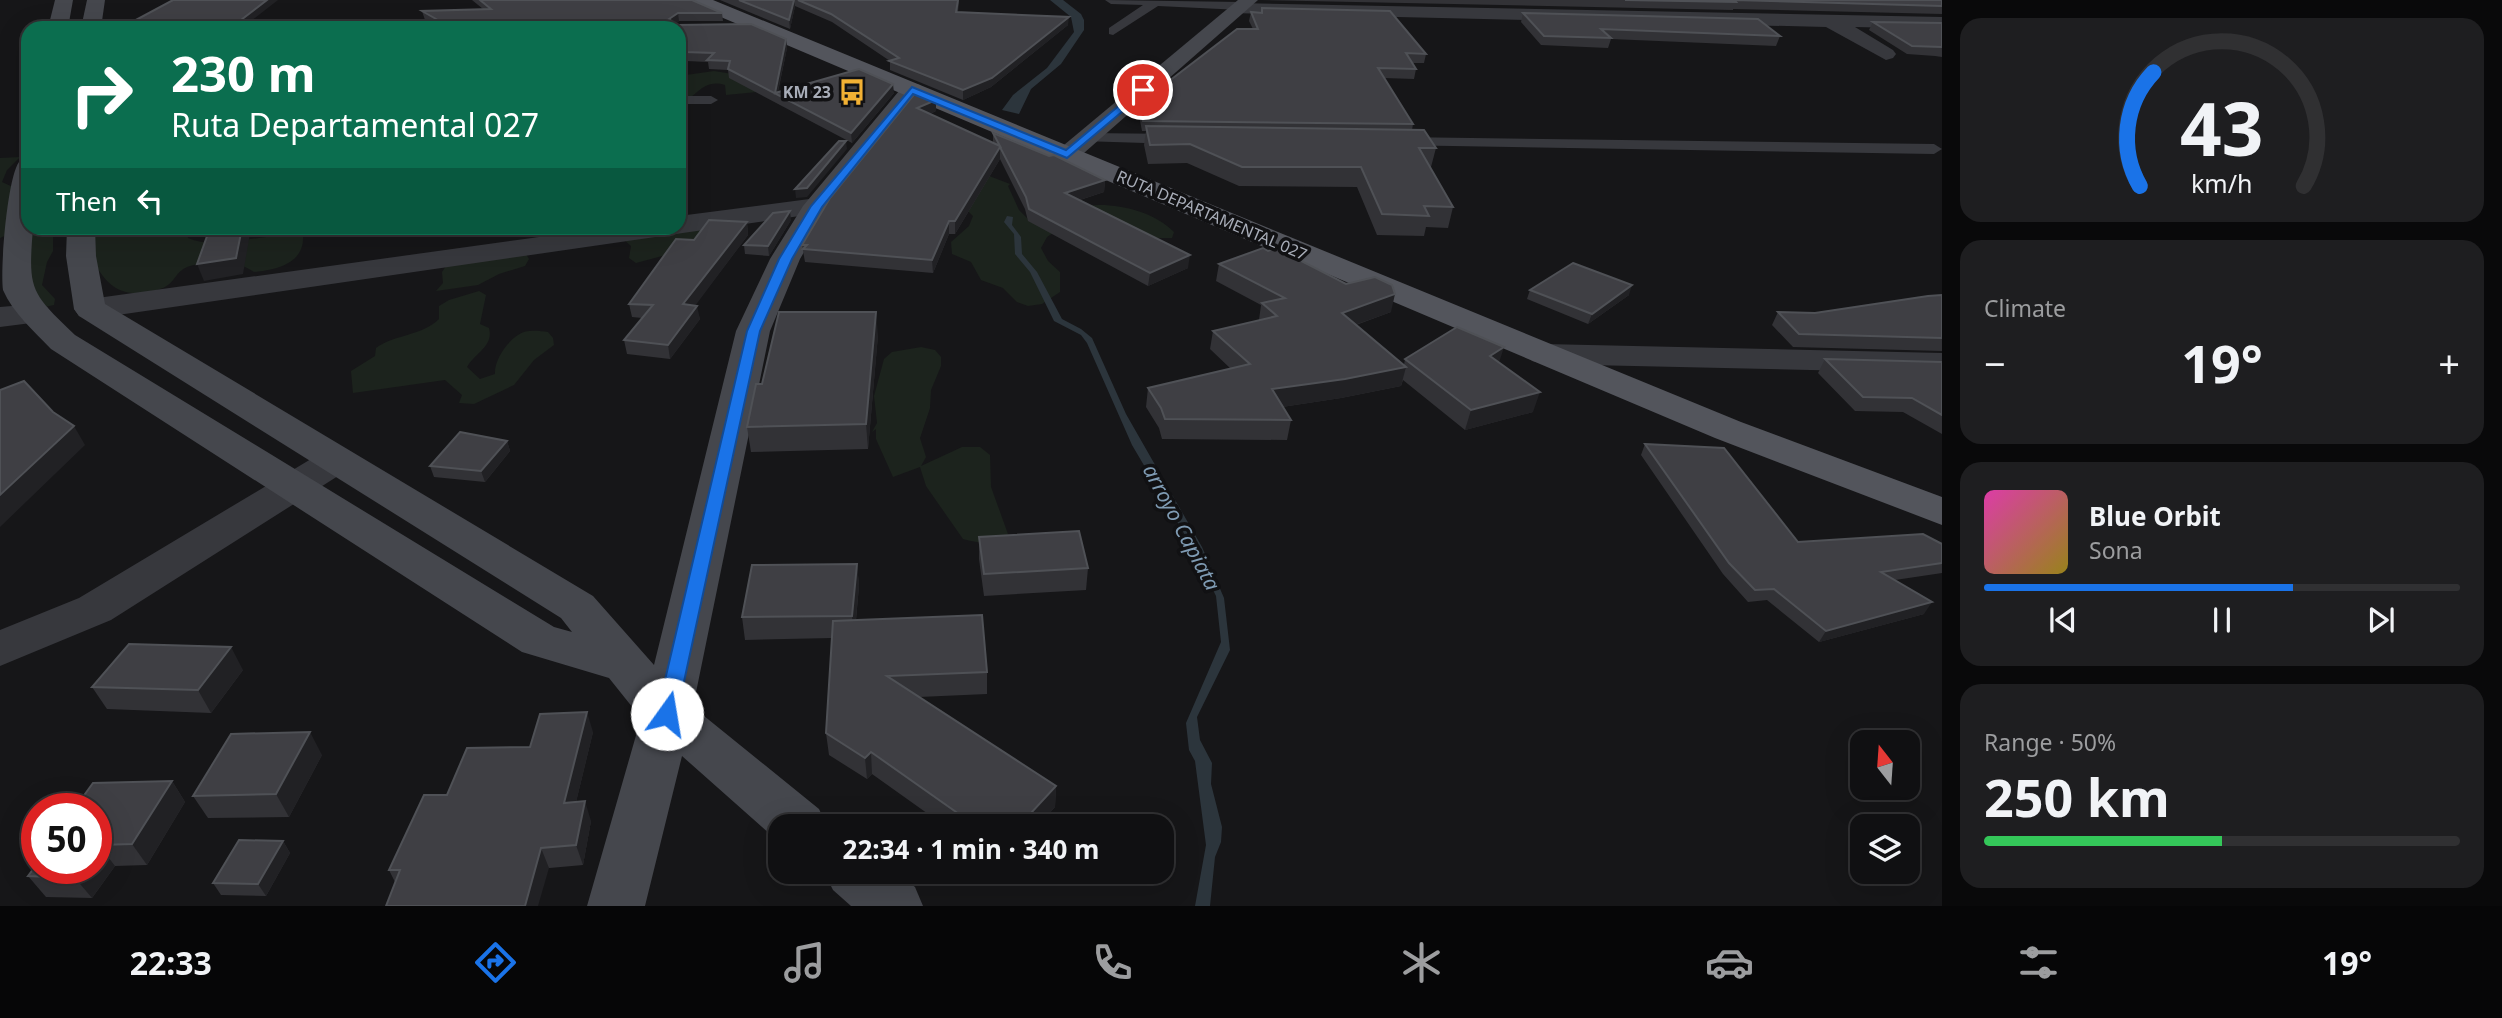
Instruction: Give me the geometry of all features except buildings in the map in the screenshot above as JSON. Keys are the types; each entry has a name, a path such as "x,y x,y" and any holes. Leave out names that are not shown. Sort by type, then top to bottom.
{"main road":[{"name":"RUTA DEPARTAMENTAL 027","path":"697,0 912,90 1077,146 1544,354 1728,430 1942,512"},
{"name":"RUTA DEPARTAMENTAL 027","path":"1728,430 1942,534"}],"street":[{"path":"60,21 64,0"},
{"path":"92,21 96,0"},
{"path":"1793,0 1886,54"},
{"path":"1077,146 1242,5 1942,23"},
{"path":"616,906 667,714 754,331 785,259 817,206 912,90"},
{"path":"686,224 817,206"},
{"path":"21,210 15,284 18,315 539,640 629,666"},
{"path":"81,235 81,256 90,309 577,607 667,714 786,814"},
{"path":"90,309 613,235"},
{"path":"1544,354 1942,363"},
{"path":"0,649 94,609 335,461"},
{"path":"867,884 894,906"}],"lane":[{"path":"1111,0 1242,5"},
{"path":"1113,31 1156,2"},
{"path":"720,27 761,26"},
{"path":"686,100 711,100"},
{"path":"1077,146 1198,139"},
{"path":"1379,142 1934,149"}],"shaded area":[{"path":"714,71 739,75 757,92 726,95 725,85 711,84 686,100 686,75"},
{"path":"20,157 7,170 2,182 15,188 7,212 11,233 0,238 0,158"},
{"path":"984,174 1010,184 1008,186 1019,210 1032,223 1078,207 1109,205 1145,213 1174,232 1172,238 1159,238 1060,228 1047,237 1041,248 1048,261 1060,272 1060,292 1042,304 1028,306 1017,302 1003,288 981,280 971,262 952,254 951,242 969,226 973,216 968,211"},
{"path":"686,215 704,216 718,229 666,255 636,263 629,258 631,246 620,236 686,235"},
{"path":"27,235 53,235 53,251 47,262 42,285 55,299 54,305 36,309 22,272"},
{"path":"83,235 188,235 188,238 200,242 214,243 274,236 303,237 299,254 279,267 254,272 231,263 203,263 183,269 170,284 145,293 130,293 118,289 108,282 93,260"},
{"path":"528,235 573,235 545,239"},
{"path":"526,254 529,259 525,266 499,274 478,285 436,291 443,283 442,272 446,266"},
{"path":"479,291 486,295 480,324 489,328 490,334 486,345 467,367 480,379 495,374 502,352 521,333 548,332 553,338 554,345 534,360 514,385 474,404 459,403 462,395 445,380 353,393 351,371 375,356 376,348 383,343 425,329 439,319 439,306 449,300"},
{"path":"921,347 935,350 941,357 941,366 931,390 930,408 920,438 926,457 921,466 962,447 980,447 990,455 991,487 1008,534 992,542 981,543 963,539 926,486 920,467 893,477 876,439 876,429 872,432 877,423 874,396 884,359 892,352"}],"water":[{"path":"1050,0 1063,0 1081,14 1084,30 1061,64 1031,89 1019,114 1002,110 1013,95 1047,68 1074,32 1071,17"},
{"name":"arroyo Capiata","path":"1007,216 1013,217 1012,225 1021,237 1022,254 1037,272 1062,319 1092,338 1126,414 1202,547 1224,598 1230,650 1197,717 1200,740 1212,763 1211,784 1222,827 1221,842 1215,857 1210,906 1195,906 1206,845 1195,761 1189,750 1186,723 1221,642 1216,596 1192,547 1132,445 1087,343 1081,335 1054,321 1030,272 1015,254 1014,234 1004,222"}],"place":[{"name":"KM 23","path":"852,92"}],"route":[{"path":"667,714 754,331 785,259 817,206 912,90 1067,155 1143,90"}]}
